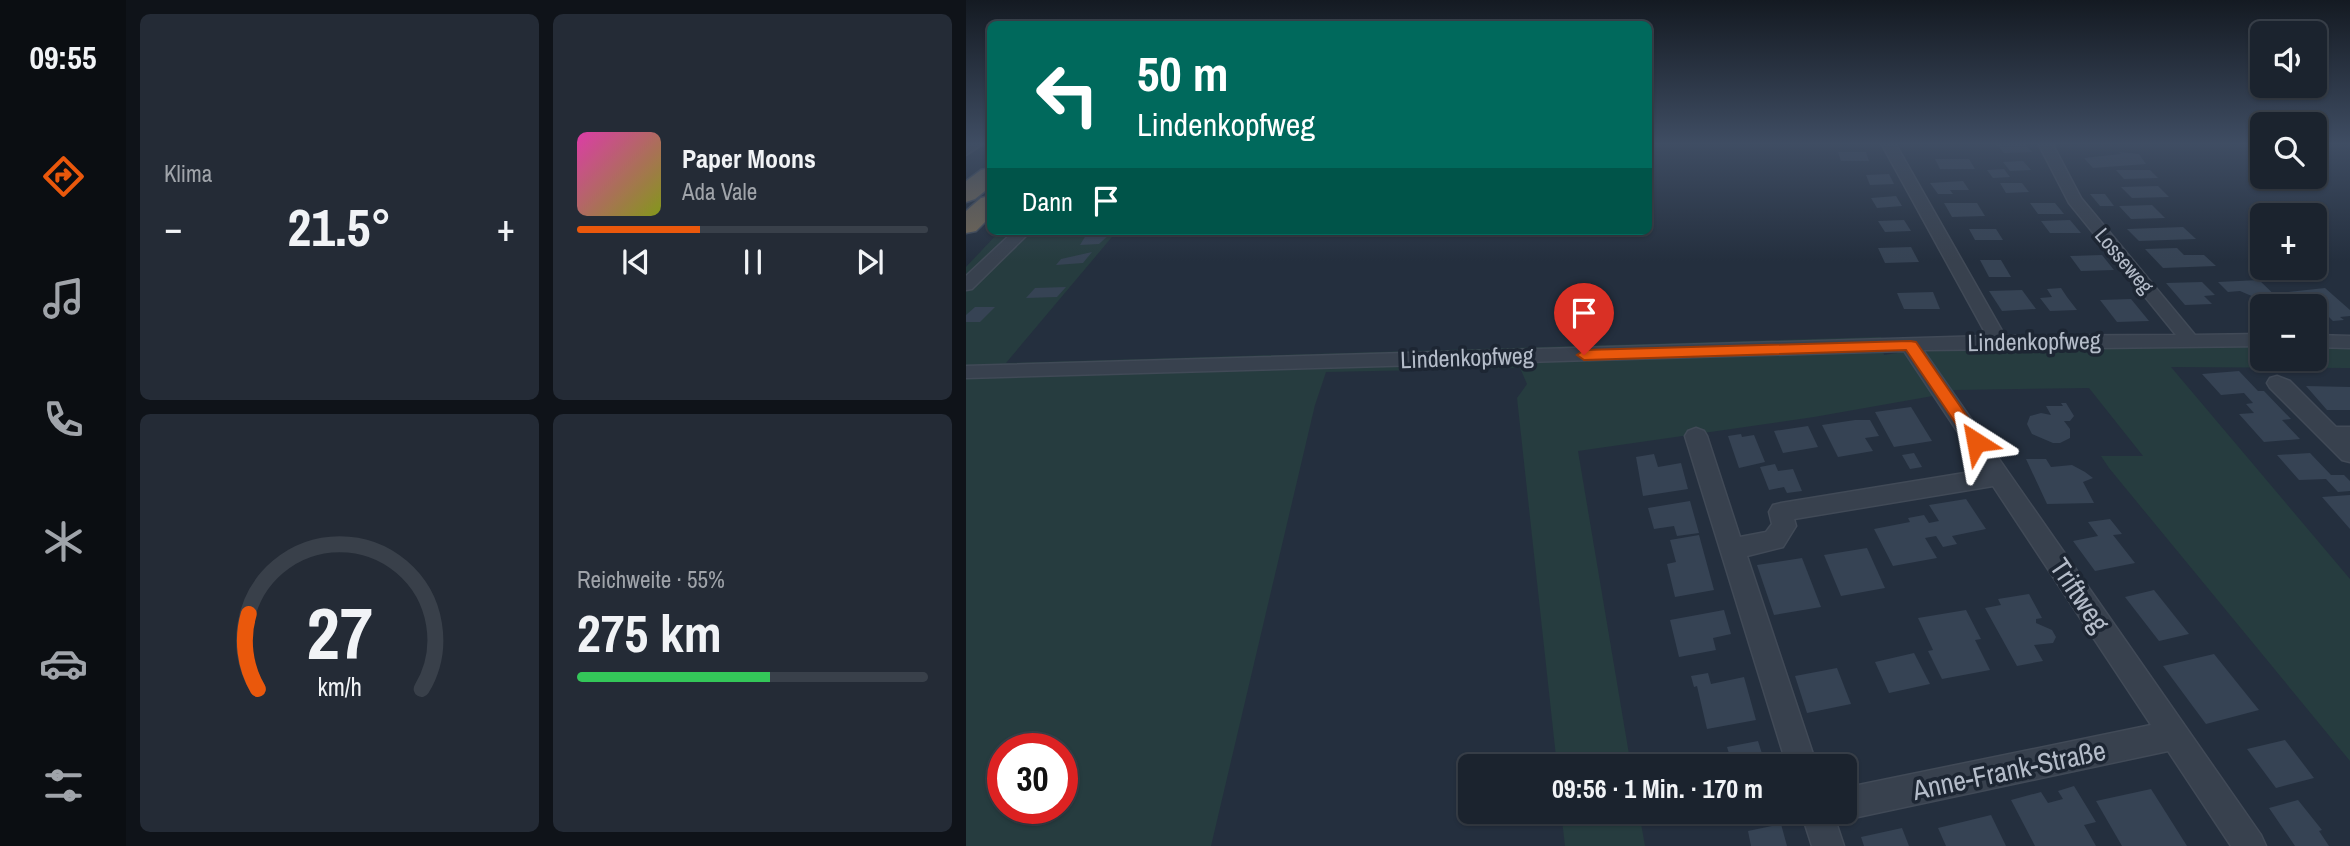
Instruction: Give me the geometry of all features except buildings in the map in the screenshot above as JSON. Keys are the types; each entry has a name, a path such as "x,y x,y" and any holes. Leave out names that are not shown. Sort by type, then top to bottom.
{"highway":[{"path":"966,194 981,182"},
{"path":"966,225 987,207"}],"street":[{"path":"1910,182 1999,342"},
{"name":"Losseweg","path":"2065,182 2074,200 2189,339"},
{"path":"966,285 1019,235"},
{"name":"Lindenkopfweg","path":"966,372 1999,342 2250,340"},
{"path":"2327,341 2350,342"},
{"name":"Triftweg","path":"1910,345 2250,846"},
{"path":"2277,383 2341,435 2350,454"},
{"path":"1696,436 1798,754"},
{"path":"1732,549 1774,540 1784,526 1781,512 2000,476"},
{"name":"Anne-Frank-Straße","path":"1857,801 2174,735"},
{"path":"1821,824 1828,846"}],"green space":[{"path":"996,235 1114,235 1006,363 1881,337 1884,355 1922,349 2250,346 2250,367 2171,367 2350,579 2350,761 2109,468 2101,456 2143,456 2089,388 1955,390 1814,417 1578,451 1629,754 1556,754 1517,398 1527,384 1520,368 1326,372 1315,405 1211,846 966,846 966,267"},
{"path":"2327,346 2350,347 2350,368 2327,368"},
{"path":"1562,824 1641,824 1645,846 1565,846"}],"route":[{"path":"1584,355 1910,345 1976,442"}]}
